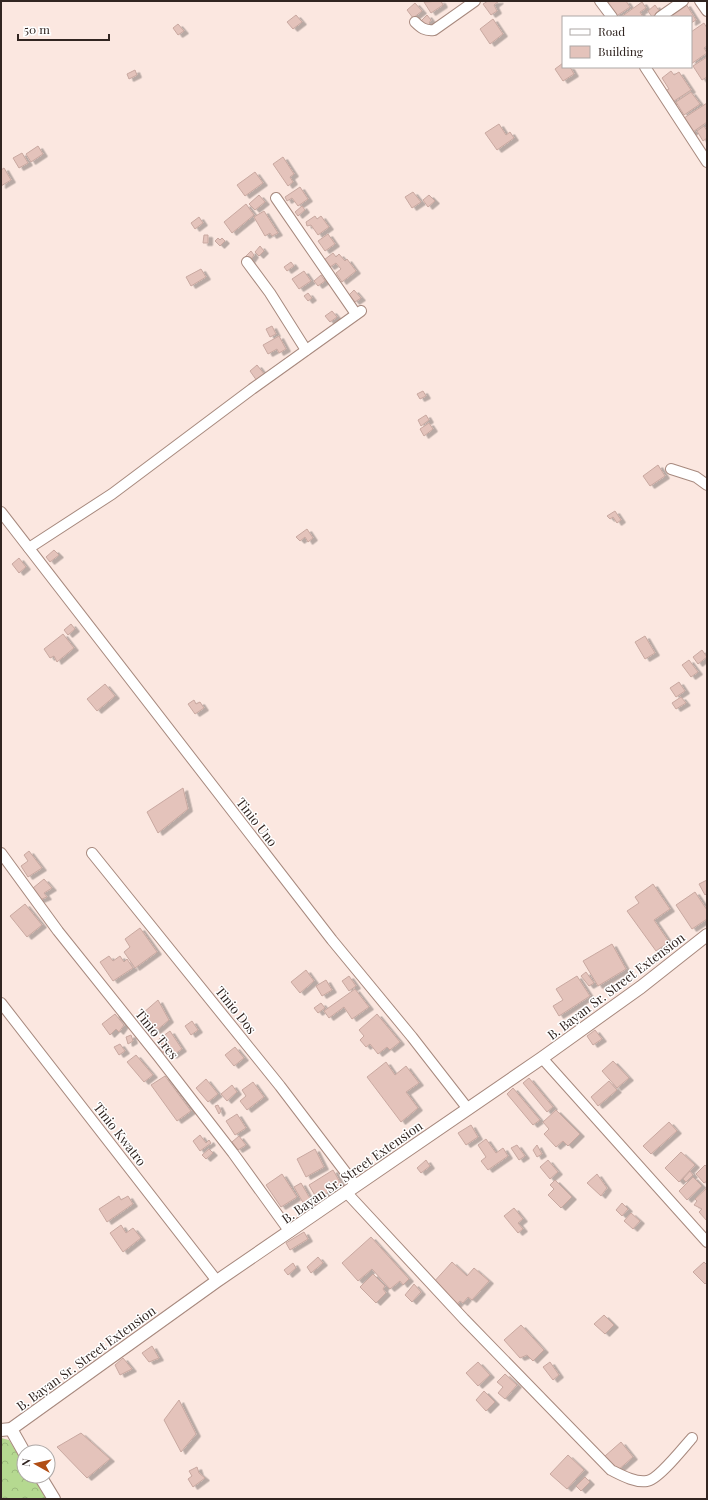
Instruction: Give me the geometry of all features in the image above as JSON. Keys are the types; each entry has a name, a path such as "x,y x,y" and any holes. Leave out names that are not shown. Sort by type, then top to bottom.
{"street":[{"path":"415,22 421,28 428,31 434,30 475,1"},
{"path":"600,1 611,16"},
{"path":"661,16 683,1"},
{"path":"700,1 707,12"},
{"path":"647,68 707,162"},
{"path":"29,548 112,494 358,313 276,198"},
{"path":"248,262 270,293 306,350"},
{"path":"671,469 696,477 707,485"},
{"name":"Tinio Uno","path":"1,512 332,940 412,1037 468,1109"},
{"name":"Tinio Tres","path":"1,853 58,931 233,1153 290,1232"},
{"name":"Tinio Dos","path":"92,853 276,1080 351,1189 464,1319 611,1470 623,1476 647,1481 656,1477 692,1438"},
{"name":"B. Bayan Sr. Street Extension","path":"6,1430 218,1281 351,1189 392,1163 542,1058 641,987 707,935"},
{"name":"Tinio Kwatro","path":"1,1003 218,1281"},
{"path":"542,1058 707,1242"},
{"path":"6,1430 17,1444"},
{"path":"45,1484 54,1499"}],"green space":[{"path":"1,1438 9,1440 16,1451 16,1484 37,1484 47,1499 1,1499"}],"building":[{"path":"441,1 443,5 431,13 424,2"},
{"path":"488,1 499,1 494,5 497,11 491,15 483,4"},
{"path":"610,1 626,1 630,7 614,16 606,4"},
{"path":"642,2 646,8 640,12 642,16 622,16"},
{"path":"415,3 422,11 413,18 407,10"},
{"path":"686,4 696,20 692,22 692,16 670,16 669,14"},
{"path":"655,5 660,12 651,16 648,11"},
{"path":"296,15 302,22 293,29 287,22"},
{"path":"427,15 431,20 429,23 430,24 425,29 419,23"},
{"path":"493,19 503,34 490,44 480,29"},
{"path":"704,23 707,28 707,46 704,48 707,53 692,63 692,31"},
{"path":"178,24 184,31 178,35 173,28"},
{"path":"707,57 707,77 702,80 693,66"},
{"path":"562,64 562,68 571,68 574,74 563,81 555,69"},
{"path":"135,70 137,75 129,79 127,74"},
{"path":"671,71 674,75 679,72 691,90 671,103 663,92 669,89 662,78"},
{"path":"691,92 700,104 684,115 676,102"},
{"path":"707,103 707,122 690,134 681,120"},
{"path":"499,124 506,135 510,132 514,138 497,150 485,133"},
{"path":"704,126 707,131 707,138 703,141 697,131"},
{"path":"38,146 43,154 31,162 26,154"},
{"path":"22,153 28,163 19,168 13,158"},
{"path":"283,157 294,174 290,177 293,182 288,186 273,164"},
{"path":"4,168 11,180 1,186 1,170"},
{"path":"255,172 263,183 245,196 237,185"},
{"path":"300,187 308,199 298,206 292,198 287,201 285,197"},
{"path":"413,192 421,202 412,208 405,197"},
{"path":"259,195 265,202 255,210 249,204"},
{"path":"429,195 435,201 428,207 423,200"},
{"path":"246,204 254,215 232,233 224,222"},
{"path":"302,206 305,210 298,216 295,212"},
{"path":"264,211 278,233 272,236 270,233 265,236 254,217"},
{"path":"315,216 317,219 321,216 329,227 318,235 311,225 307,226 306,222"},
{"path":"199,217 203,223 195,229 191,223"},
{"path":"328,234 335,244 325,251 318,241"},
{"path":"204,235 208,235 208,243 203,243"},
{"path":"218,238 220,240 222,238 225,241 220,246 215,241"},
{"path":"260,246 264,251 259,256 255,252"},
{"path":"251,251 254,255 249,262 245,257"},
{"path":"333,253 336,257 339,254 345,261 347,259 356,271 342,282 336,273 341,269 336,263 330,267 324,260"},
{"path":"291,262 294,266 287,271 284,267"},
{"path":"201,269 206,277 191,286 186,277"},
{"path":"304,271 311,281 299,289 292,279"},
{"path":"321,275 325,281 318,286 314,281"},
{"path":"354,290 361,298 355,302 349,295"},
{"path":"308,293 312,298 308,301 304,296"},
{"path":"332,311 337,317 330,322 325,316"},
{"path":"272,326 276,334 270,337 266,329"},
{"path":"279,336 286,349 279,353 277,349 268,354 263,345"},
{"path":"257,365 265,375 257,381 250,371"},
{"path":"423,391 426,396 420,399 417,394"},
{"path":"426,415 429,420 421,426 418,420"},
{"path":"429,423 433,429 424,436 420,429"},
{"path":"658,465 665,476 650,486 643,476"},
{"path":"615,511 621,520 617,523 613,517 610,519 607,516"},
{"path":"307,529 313,538 308,542 305,537 300,541 296,537"},
{"path":"54,550 59,555 50,562 46,557"},
{"path":"19,558 26,567 19,573 12,564"},
{"path":"71,624 75,629 68,635 64,630"},
{"path":"63,634 74,648 57,662 54,656 50,658 44,649"},
{"path":"645,636 655,653 645,659 635,642"},
{"path":"702,650 707,657 698,664 693,657"},
{"path":"689,660 698,672 691,677 682,665"},
{"path":"679,682 685,691 676,697 670,688"},
{"path":"105,684 115,696 97,711 87,699"},
{"path":"681,697 686,703 676,709 672,703"},
{"path":"194,700 196,704 200,702 204,708 195,714 188,704"},
{"path":"183,788 188,809 158,833 147,812"},
{"path":"29,851 42,868 28,877 21,866 28,861 24,855"},
{"path":"44,879 52,888 44,893 47,897 37,901 33,888"},
{"path":"707,880 707,893 705,895 699,884"},
{"path":"653,884 670,909 654,920 669,942 656,951 627,911 639,903 635,897"},
{"path":"695,892 707,910 707,919 692,929 676,905"},
{"path":"25,904 42,925 27,937 10,916"},
{"path":"140,928 157,952 135,968 124,952 130,947 125,939"},
{"path":"612,944 626,969 598,986 583,961"},
{"path":"109,956 113,961 120,956 124,962 127,959 133,968 113,981 100,962"},
{"path":"306,970 314,981 300,993 291,982"},
{"path":"586,972 594,983 589,986 581,976"},
{"path":"349,976 356,986 349,991 342,981"},
{"path":"577,976 590,996 559,1016 553,1006 563,1000 556,989"},
{"path":"326,980 332,990 322,996 316,986"},
{"path":"355,989 369,1007 352,1019 344,1007 329,1018 324,1011"},
{"path":"158,1000 169,1020 156,1031 143,1013"},
{"path":"321,1003 325,1008 318,1013 314,1008"},
{"path":"115,1014 124,1025 119,1032 116,1029 110,1035 102,1024"},
{"path":"377,1014 400,1042 390,1050 387,1047 378,1054 370,1044 366,1047 360,1040 364,1036 359,1030"},
{"path":"192,1021 198,1030 191,1035 185,1026"},
{"path":"595,1030 602,1039 593,1045 587,1036"},
{"path":"170,1031 182,1049 172,1056 168,1050 163,1053 159,1047 162,1044 159,1039"},
{"path":"131,1035 133,1041 128,1044 126,1037"},
{"path":"120,1044 125,1051 119,1055 114,1047"},
{"path":"235,1047 244,1058 234,1066 225,1055"},
{"path":"136,1055 153,1075 144,1082 127,1062"},
{"path":"613,1061 629,1078 617,1088 602,1071"},
{"path":"386,1062 395,1075 406,1066 419,1083 406,1092 418,1108 401,1122 367,1077"},
{"path":"165,1076 191,1111 177,1121 151,1085"},
{"path":"529,1078 553,1107 547,1112 523,1083"},
{"path":"206,1079 218,1094 208,1102 196,1088"},
{"path":"609,1081 617,1090 598,1106 591,1097"},
{"path":"253,1082 264,1097 247,1110 240,1101 246,1096 242,1090"},
{"path":"232,1085 237,1092 227,1101 221,1094"},
{"path":"513,1088 540,1120 533,1125 507,1094"},
{"path":"218,1105 221,1111 219,1114 215,1106"},
{"path":"556,1110 580,1134 568,1146 563,1141 556,1147 544,1134 549,1129 543,1122"},
{"path":"237,1114 246,1128 235,1135 226,1121"},
{"path":"669,1122 677,1131 651,1154 643,1146"},
{"path":"471,1125 478,1137 466,1145 458,1133"},
{"path":"200,1135 206,1143 209,1140 211,1143 200,1151 193,1141"},
{"path":"239,1136 246,1145 238,1150 232,1142"},
{"path":"486,1139 496,1153 503,1148 508,1156 488,1170 481,1161 486,1157 478,1145"},
{"path":"517,1145 525,1156 519,1160 511,1148"},
{"path":"537,1145 542,1154 537,1157 533,1150"},
{"path":"209,1149 213,1153 206,1159 202,1155"},
{"path":"315,1149 324,1167 306,1177 297,1159"},
{"path":"681,1152 695,1165 679,1182 665,1168"},
{"path":"426,1160 430,1166 421,1173 417,1168"},
{"path":"548,1160 558,1172 550,1179 540,1167"},
{"path":"705,1165 707,1167 707,1181 704,1183 696,1174"},
{"path":"333,1170 341,1184 317,1199 309,1185"},
{"path":"690,1171 693,1175 686,1182 683,1179"},
{"path":"282,1174 297,1197 281,1207 266,1185"},
{"path":"597,1174 607,1188 601,1196 587,1183"},
{"path":"693,1177 702,1186 687,1200 679,1191"},
{"path":"555,1180 572,1197 561,1208 548,1195 554,1189 550,1185"},
{"path":"301,1183 312,1202 305,1206 294,1187"},
{"path":"707,1188 707,1221 699,1212 702,1209 694,1205 697,1201 695,1199"},
{"path":"119,1196 121,1200 128,1196 133,1204 107,1222 99,1209"},
{"path":"622,1203 628,1209 622,1216 616,1210"},
{"path":"514,1208 523,1219 518,1223 523,1229 518,1233 504,1216"},
{"path":"631,1213 640,1221 633,1229 624,1221"},
{"path":"121,1225 126,1233 133,1228 141,1238 123,1252 110,1233"},
{"path":"304,1232 308,1239 290,1250 286,1243"},
{"path":"371,1237 409,1279 403,1285 400,1281 390,1289 372,1269 358,1281 342,1263"},
{"path":"318,1257 323,1263 311,1273 307,1267"},
{"path":"452,1262 467,1276 474,1268 489,1281 472,1300 468,1297 463,1303 460,1301 453,1309 432,1284"},
{"path":"704,1262 707,1265 707,1282 705,1284 693,1272"},
{"path":"293,1263 296,1268 288,1275 284,1270"},
{"path":"373,1274 385,1286 383,1289 386,1293 376,1303 360,1287"},
{"path":"414,1284 421,1292 412,1302 405,1295"},
{"path":"604,1315 614,1325 605,1334 594,1324"},
{"path":"521,1325 544,1350 533,1361 527,1355 520,1358 504,1340"},
{"path":"152,1346 159,1358 149,1362 142,1353"},
{"path":"123,1358 132,1369 120,1375 115,1365"},
{"path":"478,1362 490,1375 478,1386 466,1373"},
{"path":"550,1362 559,1375 553,1380 543,1367"},
{"path":"505,1374 517,1385 505,1399 498,1393 503,1387 497,1382"},
{"path":"484,1391 495,1402 486,1411 476,1400"},
{"path":"179,1400 196,1434 181,1452 164,1420"},
{"path":"81,1433 110,1459 87,1478 57,1447"},
{"path":"621,1442 633,1457 617,1471 605,1456"},
{"path":"568,1455 584,1470 567,1489 550,1474"},
{"path":"197,1467 199,1473 205,1478 193,1487 188,1479 192,1476 189,1471"},
{"path":"585,1477 590,1482 581,1491 576,1486"}]}
